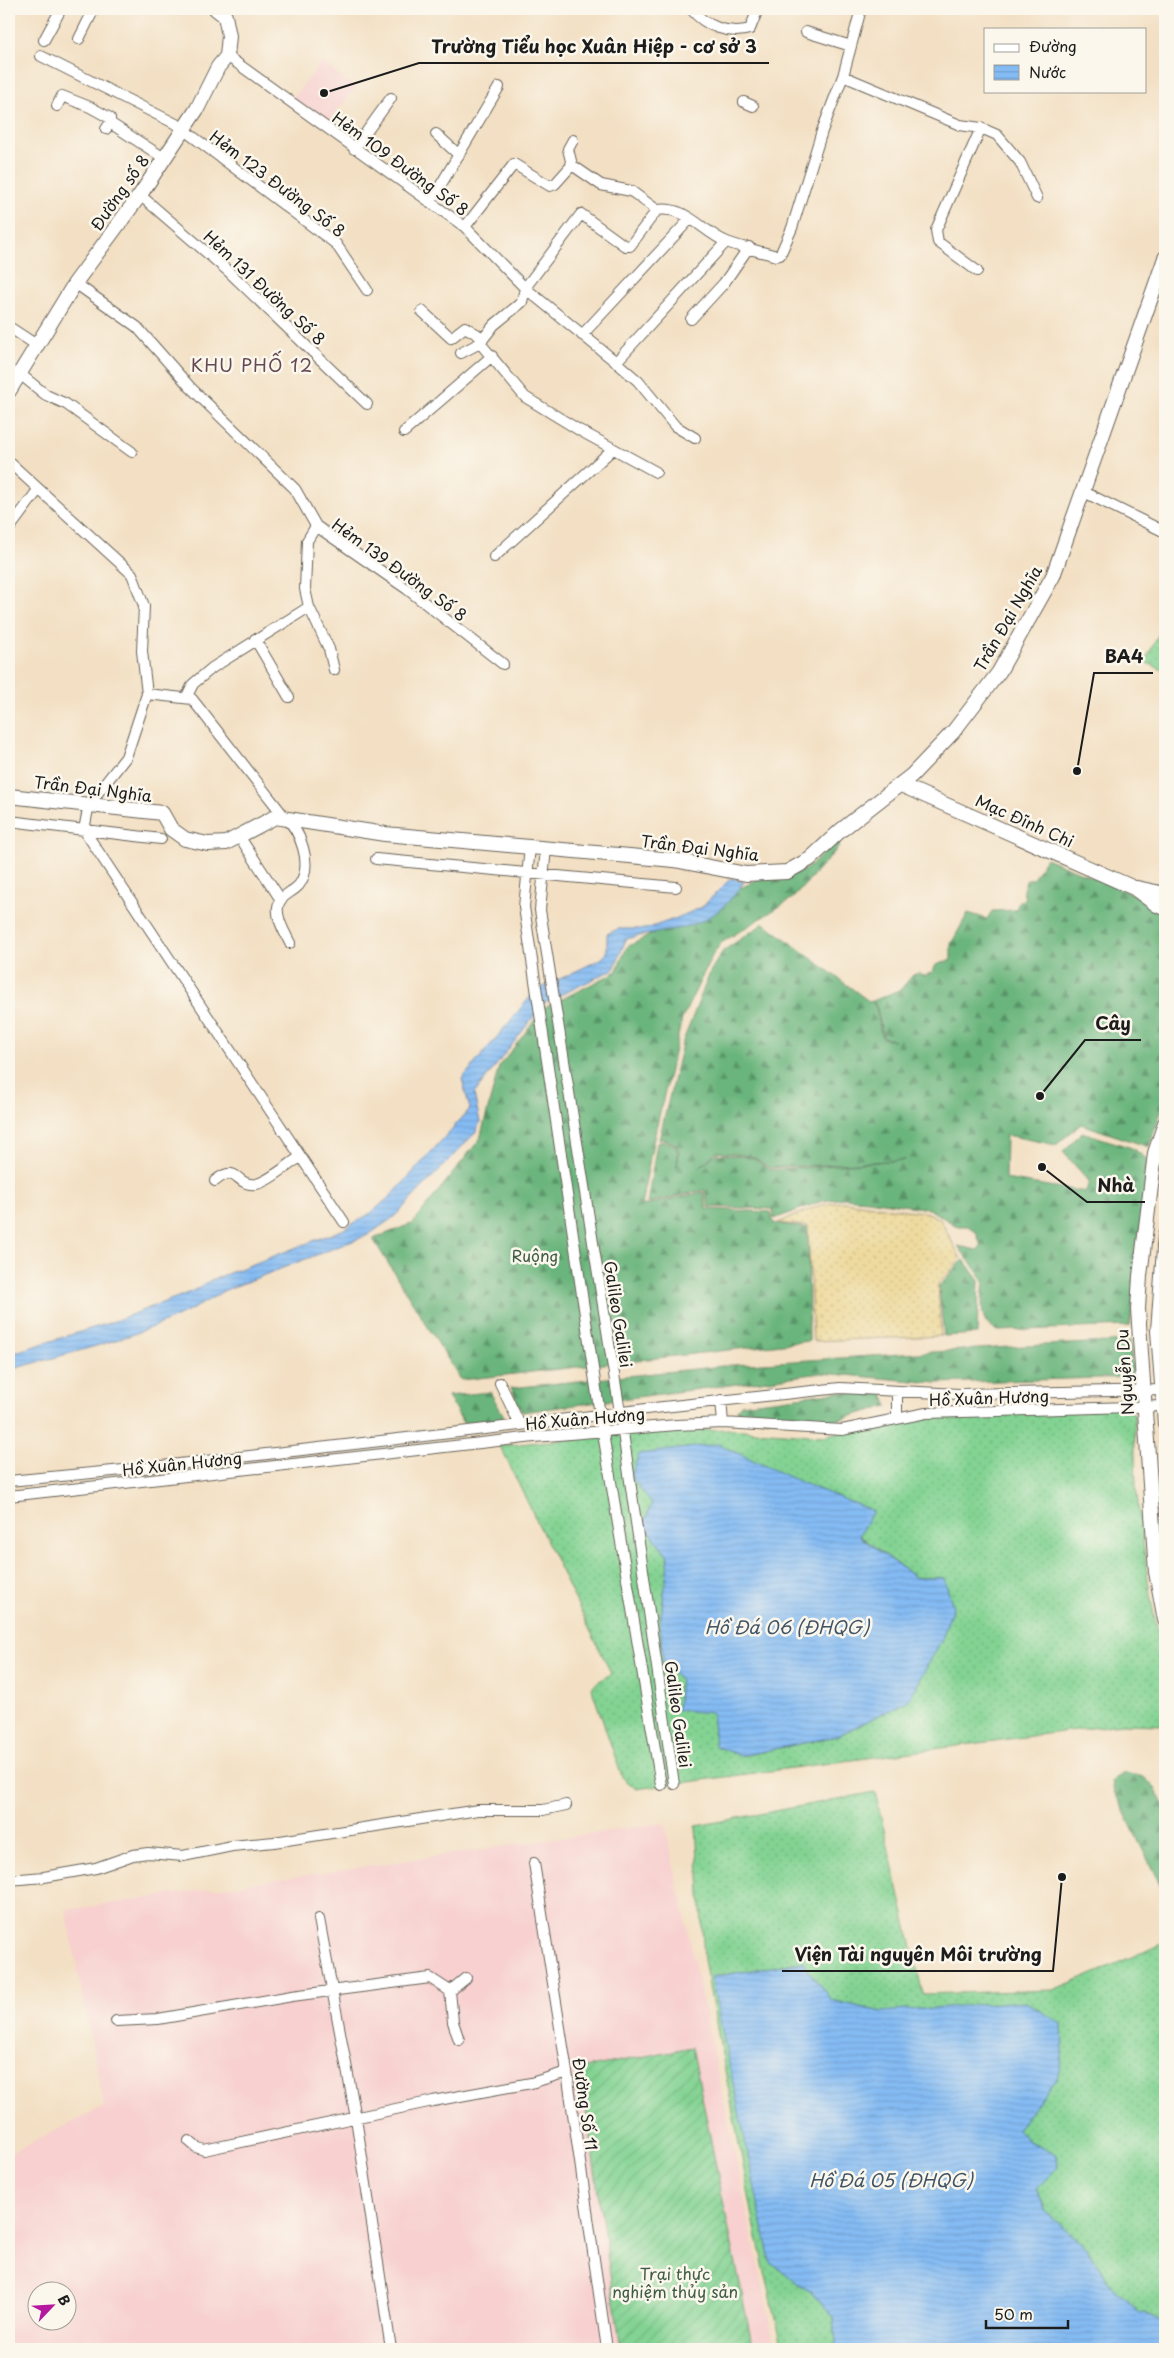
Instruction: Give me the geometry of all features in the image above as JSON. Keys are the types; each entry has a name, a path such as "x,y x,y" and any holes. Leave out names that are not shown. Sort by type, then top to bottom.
{"street":[{"path":"44,40 61,9"},
{"path":"79,39 94,9"},
{"path":"691,9 701,21 736,33 750,29 758,9"},
{"path":"461,354 482,341 494,325 522,302 525,288 581,214 625,246 630,246 657,210 666,208 681,212 726,242 776,256 780,255 792,228 822,131 843,76 861,9"},
{"name":"Đường số 8","path":"9,391 75,283 140,196 184,129 227,56 229,36 224,11"},
{"path":"806,32 851,46"},
{"name":"Hẻm 123 Đường Số 8","path":"41,56 184,129 336,244 367,290"},
{"name":"Hẻm 109 Đường Số 8","path":"227,56 430,204 465,227 525,288 638,382 675,426 695,438"},
{"path":"843,76 960,125 981,128 997,135 1020,162 1037,198"},
{"path":"430,204 499,87"},
{"path":"57,106 62,96 90,107 110,118 108,126 164,158"},
{"path":"354,149 391,98"},
{"path":"977,271 938,242 936,230 981,128"},
{"path":"436,134 459,155"},
{"path":"573,140 568,149 572,165 601,185 631,191 657,210"},
{"path":"465,227 514,164 550,186 555,184 572,165"},
{"name":"Hẻm 131 Đường Số 8","path":"140,196 228,271 367,404"},
{"path":"582,336 690,218"},
{"path":"616,362 726,242"},
{"path":"690,319 724,283 749,247"},
{"name":"Trần Đại Nghĩa","path":"9,796 162,813 171,829 185,839 208,844 226,843 274,817 385,834 674,860 746,874 787,872 810,859 840,831 901,785 953,732 999,672 1053,576 1165,258"},
{"name":"Hẻm 139 Đường Số 8","path":"75,283 137,327 190,387 295,489 316,526 407,588 503,664"},
{"path":"422,311 452,338 466,328 482,341 525,397 656,472"},
{"path":"9,327 38,346"},
{"path":"404,432 492,356"},
{"path":"20,374 46,395 66,404 132,452"},
{"path":"494,557 613,449"},
{"path":"9,462 132,574 144,606 142,651 147,694 126,757 89,804 84,830 344,1222"},
{"path":"9,529 38,490"},
{"path":"1082,491 1165,532"},
{"path":"316,526 307,541 304,570 309,606 330,649 334,670"},
{"path":"186,698 193,684 255,639 309,606"},
{"path":"255,639 289,697"},
{"path":"147,694 192,699 282,815 288,820 305,854 304,870 297,887 281,900 278,910 290,943"},
{"name":"Mạc Đĩnh Chi","path":"901,785 1134,888 1157,905 1165,908"},
{"path":"9,821 161,838"},
{"path":"239,836 281,900"},
{"name":"Galileo Galilei","path":"530,847 524,907 526,923 600,1415 660,1785"},
{"name":"Galileo Galilei","path":"546,848 540,910 620,1412 674,1784"},
{"path":"376,858 676,887"},
{"name":"Mạc Đĩnh Chi","path":"1134,888 1165,894"},
{"path":"526,923 542,922"},
{"name":"Nguyễn Du","path":"1165,1123 1155,1153 1140,1276 1138,1333 1156,1572 1165,1620"},
{"path":"214,1181 224,1173 230,1173 247,1183 258,1184 300,1157"},
{"path":"1165,1235 1158,1331 1165,1390 1165,1424"},
{"path":"1138,1333 1158,1331"},
{"path":"500,1383 520,1425"},
{"name":"Hồ Xuân Hương","path":"9,1482 840,1388 959,1394 1165,1390"},
{"path":"897,1392 897,1418"},
{"path":"722,1400 723,1423"},
{"name":"Hồ Xuân Hương","path":"9,1496 534,1437 603,1431 723,1423 842,1430 926,1413 1164,1406"},
{"path":"144,1468 146,1482"},
{"path":"9,1880 96,1868 140,1854 183,1856 232,1846 274,1842 478,1810 543,1810 566,1805"},
{"name":"Đường Số 11","path":"534,1863 567,2072 607,2349"},
{"path":"319,1919 356,2118 391,2349"},
{"path":"116,2021 158,2019 331,1990 430,1978 450,1991"},
{"path":"450,1991 466,1978"},
{"path":"450,1991 453,2022 459,2040"},
{"path":"189,2141 196,2147 204,2150 433,2101 531,2083 567,2072"}],"shaded area":[{"path":"321,62 356,88 326,123 293,98"},
{"path":"665,1823 776,2349 9,2349 9,2154 104,2106 66,1910"}],"green space":[{"path":"1165,621 1165,671 1145,662"},
{"name":"Ruộng","path":"839,836 839,847 793,898 721,943 712,956 682,1019 653,1142 641,1206 704,1192 707,1209 771,1212 773,1223 808,1228 809,1341 461,1380 373,1239 413,1223 480,1139 499,1067 544,1008 616,972 627,947 762,877 789,875 806,869"},
{"path":"1046,858 1165,908 1165,1100 1149,1147 1081,1124 1056,1145 1006,1135 1005,1179 1086,1192 1089,1181 1063,1152 1082,1132 1132,1148 1148,1160 1130,1326 998,1331 991,1327 986,1322 982,1310 984,1281 958,1246 977,1250 981,1246 976,1232 968,1226 957,1226 929,1209 844,1198 822,1201 774,1219 773,1209 709,1207 705,1190 647,1203 657,1143 664,1141 675,1145 678,1153 677,1167 679,1152 676,1144 664,1139 659,1140 682,1044 711,970 723,951 764,923 870,1002 872,1001 876,1008 882,1038 894,1041 883,1037 877,1008 873,1001 901,989 913,975 919,973 924,976 932,973 936,965 951,960 951,944 968,913 987,919 992,911 1016,910 1019,901 1025,900 1023,889 1027,879 1033,879","holes":["716,1152 752,1156 770,1168 904,1160 770,1170 752,1157 716,1154 699,1168"]},
{"path":"964,1260 979,1281 977,1334 944,1336 939,1287"},
{"path":"1130,1341 1133,1377 936,1383 822,1373 522,1412 511,1388 732,1365"},
{"path":"490,1392 505,1418 463,1423 448,1396"},
{"path":"838,1392 883,1393 888,1406 836,1420 802,1421 747,1418 742,1416 737,1410 741,1404"},
{"path":"1125,1407 1134,1414 1136,1488 1150,1595 1165,1667 1165,1725 1121,1724 636,1789 622,1777 591,1687 611,1673 500,1446 627,1433 729,1429 823,1436 912,1415","holes":["798,1481 873,1511 859,1535 916,1578 944,1578 909,1700 837,1736 741,1756 712,1713 680,1678 660,1623 669,1557 644,1524 652,1503"]},
{"path":"1124,1773 1144,1777 1155,1788 1165,1808 1165,1895 1114,1791 1112,1781"},
{"path":"875,1792 923,1994 1053,1990 1165,1943 1165,2326 1145,2311 1140,2312 1116,2291 1085,2247 1046,2212 1036,2189 1058,2167 1057,2155 1028,2141 1017,2129 1028,2115 907,2011 881,2012 831,2000 802,1962 711,1977 797,2284 812,2292 834,2317 836,2343 831,2349 783,2349 757,2238 704,1960 696,1826"},
{"name":"Trại thực nghiệm thủy sản","path":"692,2047 753,2349 621,2349 580,2069"}],"sand":[{"path":"843,1202 928,1213 940,1219 961,1259 938,1284 941,1336 813,1341 808,1226 778,1223 821,1205"}],"water":[{"path":"731,878 744,882 731,899 718,911 692,925 626,939 614,969 544,1003 474,1094 480,1122 476,1132 394,1217 368,1235 223,1291 199,1306 147,1329 119,1339 9,1370 9,1354 109,1323 191,1292 211,1280 342,1230 371,1213 394,1193 470,1109 462,1079 535,991 601,959 607,953 607,934 618,929 646,929 702,907"},
{"name":"Hồ Đá 06 (ĐHQG)","path":"718,1444 798,1481 873,1511 859,1536 916,1578 944,1578 953,1606 942,1639 909,1700 837,1736 741,1756 715,1746 712,1713 677,1710 680,1678 663,1665 660,1623 669,1557 644,1524 652,1503 631,1477 639,1454"},
{"name":"Hồ Đá 05 (ĐHQG)","path":"802,1962 831,2000 881,2012 1024,2001 1062,2024 1063,2052 1057,2079 1017,2129 1028,2141 1057,2155 1058,2167 1036,2189 1046,2212 1085,2247 1116,2291 1140,2312 1144,2311 1165,2326 1165,2349 831,2349 836,2343 834,2317 812,2292 797,2284 770,2261 711,1977"}],"place":[{"name":"Trường Tiểu học Xuân Hiệp - cơ sở 3","path":"324,93"},
{"name":"BA4","path":"1077,771"},
{"name":"Cây","path":"1040,1096"},
{"name":"Nhà","path":"1042,1167"},
{"name":"Viện Tài nguyên Môi trường","path":"1062,1877"}],"district":[{"name":"KHU PHỐ 12","path":"252,364"}]}
